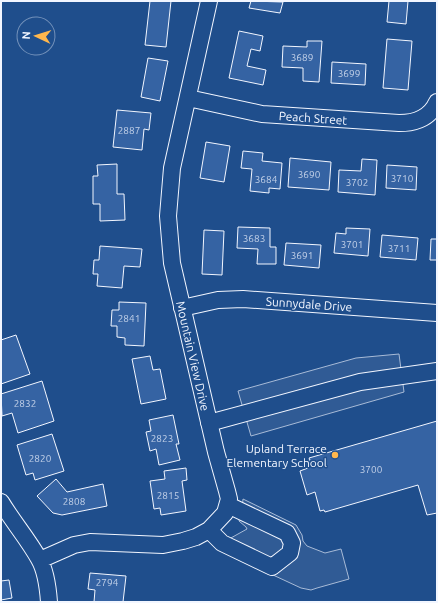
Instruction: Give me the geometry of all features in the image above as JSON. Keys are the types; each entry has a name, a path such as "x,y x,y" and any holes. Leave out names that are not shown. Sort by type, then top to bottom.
{"street":[{"name":"Mountain View Drive","path":"209,1 172,168 168,216 172,263 209,423 229,498 228,505"},
{"name":"Peach Street","path":"188,98 262,114 399,123 417,122 426,117 436,105"},
{"name":"Sunnydale Drive","path":"182,308 218,300 243,299 437,313"},
{"path":"209,423 360,382 437,371"},
{"path":"1,502 10,518 40,560 44,572 49,602"},
{"path":"40,560 74,545 90,542 163,545 196,537 209,530 225,513 228,505 287,533 292,543 290,552 272,567 222,544 209,530"}],"shaded area":[{"path":"399,354 404,392 251,436 238,391 356,358"},
{"path":"243,499 296,525 302,535 303,541 307,546 325,553 341,549 349,579 311,590 301,588 217,549 229,539 247,529 239,521"}],"building":[{"path":"150,1 171,1 166,47 145,45"},
{"path":"251,1 283,2 280,13 249,8"},
{"path":"389,1 408,1 406,24 387,22"},
{"path":"239,31 263,36 260,51 251,49 247,66 266,70 263,85 229,78"},
{"path":"387,39 412,41 408,90 383,88"},
{"path":"307,41 322,41 319,82 303,81 303,68 282,67 283,46 307,47"},
{"path":"148,58 168,61 160,101 141,97"},
{"path":"332,62 366,64 365,85 331,83"},
{"path":"117,110 151,113 149,130 144,129 142,150 113,147"},
{"path":"206,142 230,146 224,182 200,178"},
{"path":"243,151 263,153 262,161 282,163 280,189 269,188 269,193 250,191 252,169 241,168"},
{"path":"290,158 331,162 329,190 288,187"},
{"path":"362,159 377,160 375,195 338,192 339,170 361,171"},
{"path":"117,164 117,194 124,194 125,220 100,221 100,204 93,204 93,176 98,176 97,165"},
{"path":"387,165 417,167 416,190 386,188"},
{"path":"238,227 270,228 270,247 276,247 276,264 257,264 258,249 237,248"},
{"path":"346,228 370,229 368,256 334,253 336,233 346,234"},
{"path":"204,230 224,231 222,275 202,274"},
{"path":"382,235 418,238 416,260 380,257"},
{"path":"431,239 437,239 437,260 430,260"},
{"path":"286,243 321,245 319,268 284,265"},
{"path":"100,246 142,249 140,267 124,266 122,288 97,286 98,274 93,274 94,260 99,260"},
{"path":"119,302 146,303 144,346 125,345 125,338 117,337 117,326 111,326 112,310 119,310"},
{"path":"16,335 30,374 1,384 1,340"},
{"path":"150,356 153,370 160,369 166,399 141,404 132,359"},
{"path":"42,381 54,421 18,433 12,413 2,416 1,394"},
{"path":"173,415 179,444 176,444 180,460 159,465 156,449 150,451 146,432 151,431 149,420"},
{"name":"Upland Terrace Elementary School","path":"437,421 437,513 427,515 418,485 325,512 324,510 320,511 315,492 307,495 300,471 308,468 306,461 310,460 309,458"},
{"path":"52,434 64,471 35,480 33,473 26,475 17,445"},
{"path":"186,468 187,480 182,481 186,511 161,515 160,508 154,509 150,481 165,479 164,471"},
{"path":"56,479 67,492 103,484 107,506 62,515 53,513 37,496"},
{"path":"90,573 126,576 123,602 94,602 95,590 88,589"},
{"path":"9,580 12,598 1,600 1,581"}],"place":[{"name":"Upland Terrace Elementary School","path":"335,455"}]}
